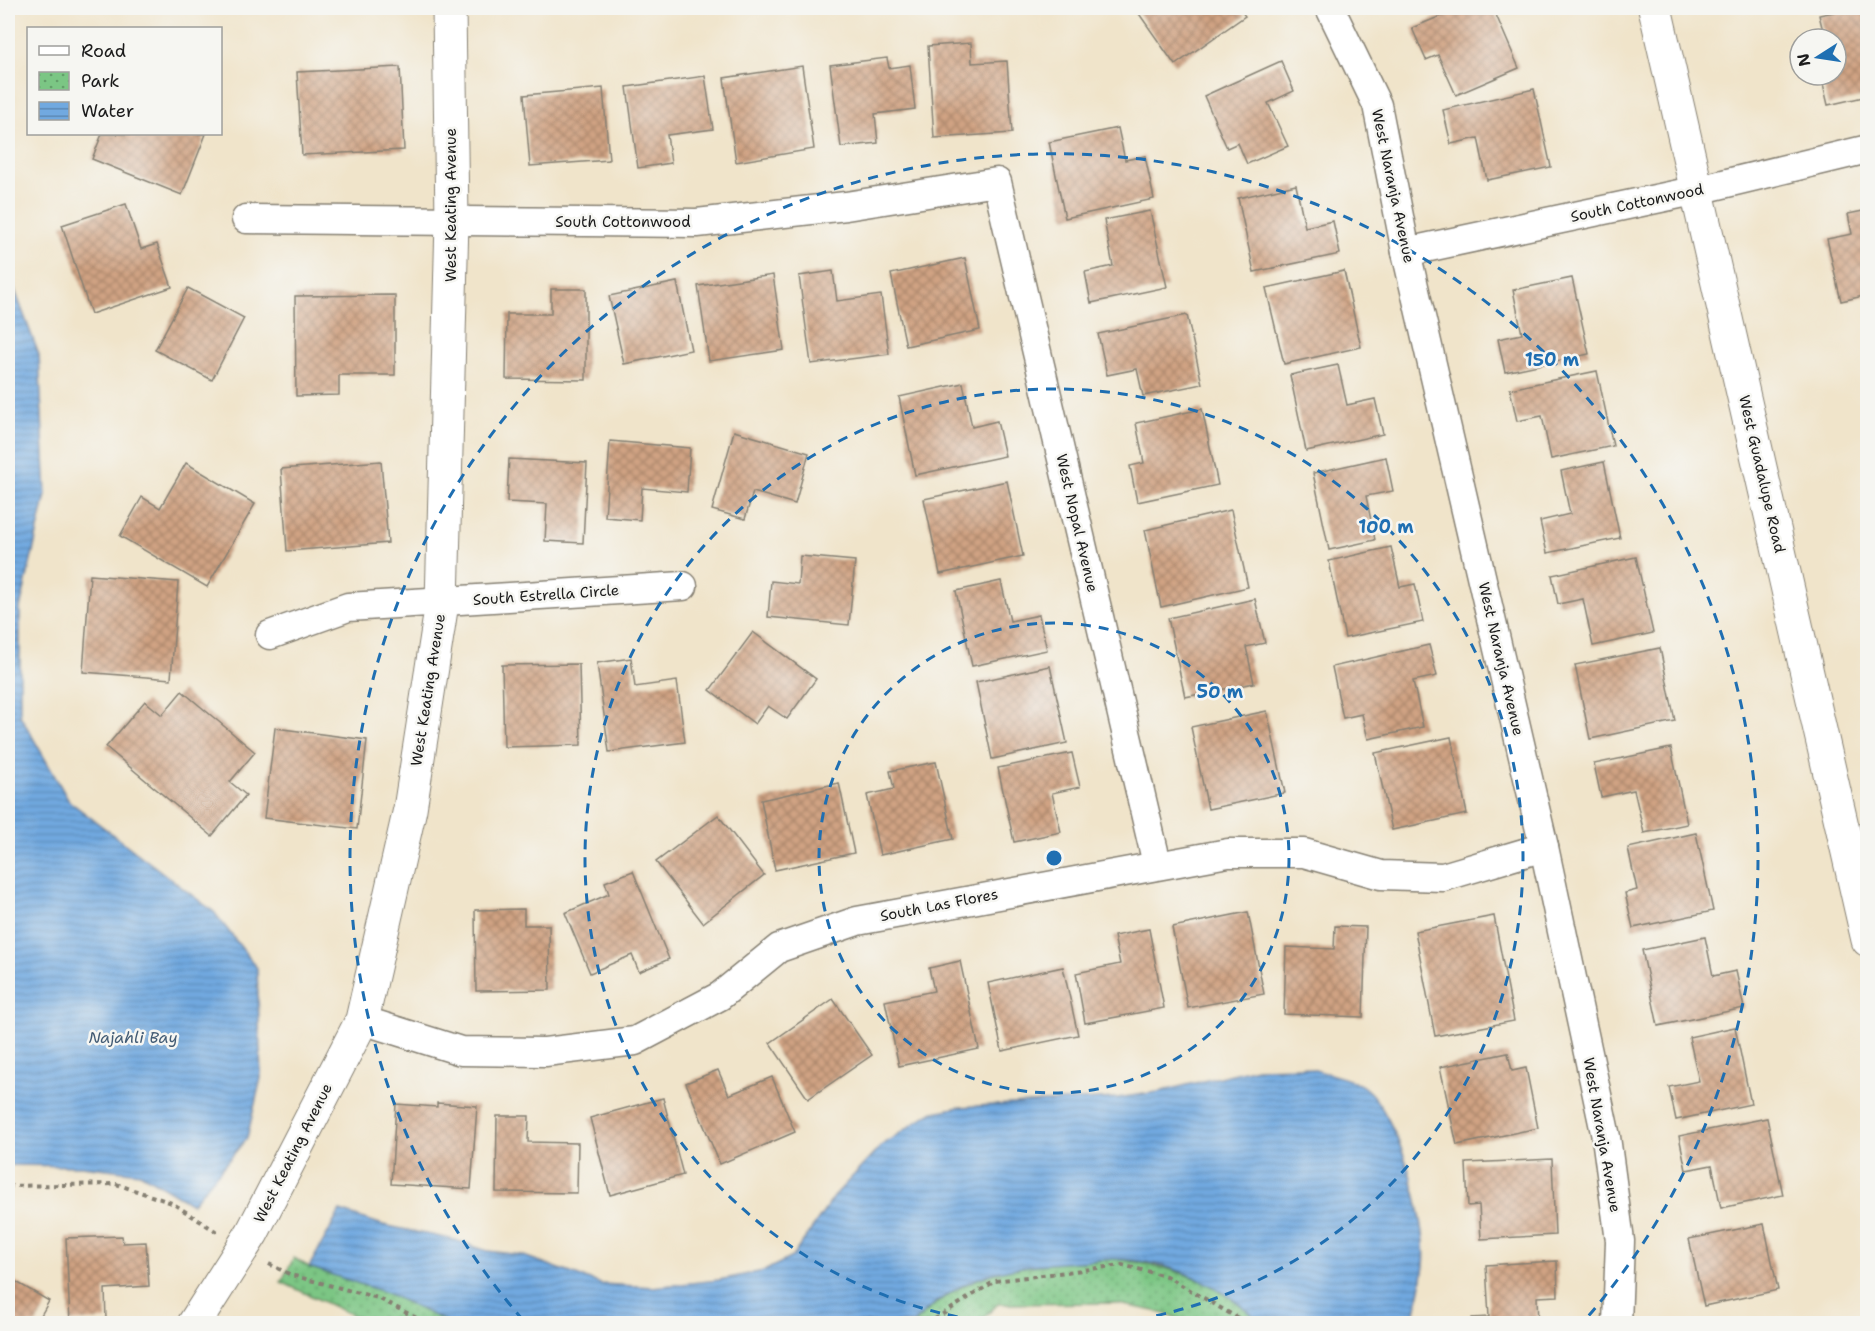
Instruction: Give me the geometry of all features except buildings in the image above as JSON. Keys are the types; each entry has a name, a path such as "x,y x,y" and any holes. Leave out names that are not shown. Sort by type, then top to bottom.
{"street":[{"name":"West Keating Avenue","path":"194,1323 252,1233 362,1020 410,809 442,603 452,221 449,8"},
{"name":"West Naranja Avenue","path":"1330,8 1377,105 1406,252 1544,847 1606,1137 1620,1241 1617,1323"},
{"name":"West Guadalupe Road","path":"1656,8 1868,940"},
{"name":"South Cottonwood","path":"1406,252 1698,190 1868,149"},
{"name":"South Cottonwood","path":"246,219 697,223 846,206 997,182"},
{"name":"West Nopal Avenue","path":"997,182 1157,864"},
{"name":"South Estrella Circle","path":"270,635 348,608 683,586"},
{"name":"South Las Flores","path":"362,1020 461,1051 546,1052 635,1041 720,996 779,948 857,921 1157,864 1228,853 1304,853 1381,874 1443,877 1544,847"}],"path":[{"path":"927,1323 995,1281 1122,1265 1166,1276 1248,1323"}],"green space":[{"path":"294,1258 309,1267 387,1293 449,1323 369,1323 281,1282"},
{"path":"1115,1259 1157,1266 1194,1278 1228,1296 1261,1323 1193,1323 1155,1311 1113,1303 998,1304 978,1323 913,1324 937,1303 983,1277 1031,1266"}],"water":[{"name":"Najahli Bay","path":"8,272 39,355 46,495 20,608 20,715 69,801 214,912 257,968 261,1078 247,1138 192,1204 140,1173 81,1166 8,1165"},
{"path":"1304,1067 1344,1078 1364,1087 1377,1100 1399,1144 1416,1197 1424,1246 1423,1272 1413,1323 1261,1323 1246,1309 1213,1286 1175,1270 1136,1260 1115,1259 1027,1266 986,1275 950,1293 931,1306 913,1323 449,1323 387,1293 309,1267 340,1211 383,1225 455,1240 487,1251 521,1255 601,1284 653,1287 719,1280 764,1271 792,1257 837,1193 882,1145 930,1113 959,1107 1117,1098 1158,1092 1257,1068"}]}
